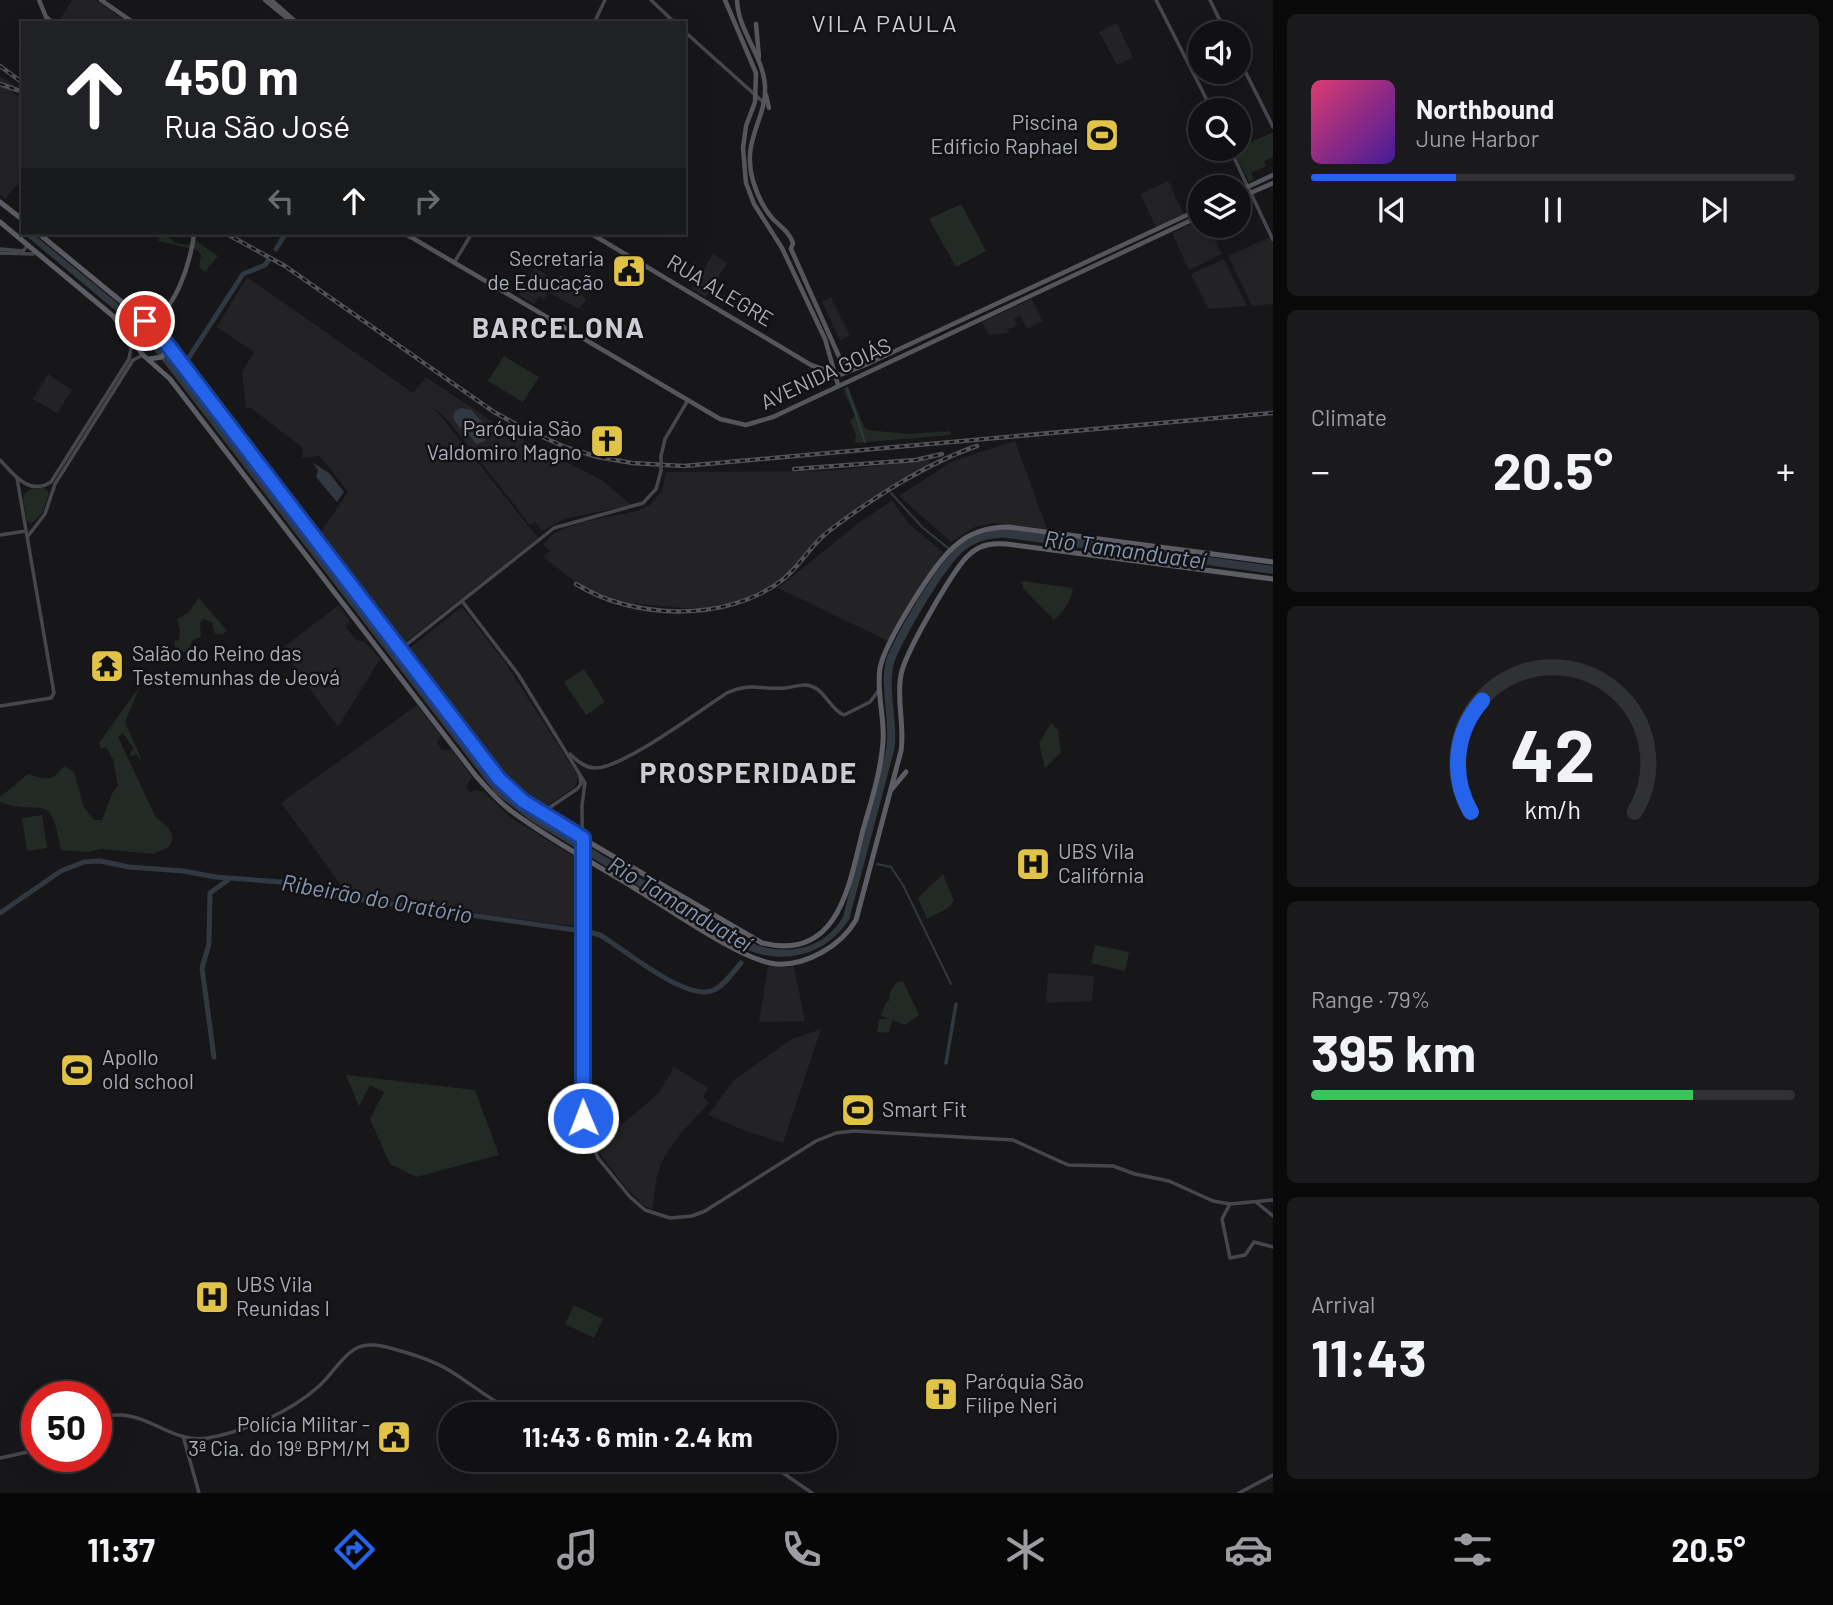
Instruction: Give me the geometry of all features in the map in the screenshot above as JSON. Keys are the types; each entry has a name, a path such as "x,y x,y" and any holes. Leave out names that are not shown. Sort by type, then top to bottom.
{"highway":[{"path":"0,202 21,218"},
{"path":"0,222 34,253 123,323 132,342 170,379 476,776 499,802 751,957 767,963 791,963 815,955 840,940 856,920 902,742 899,685 903,665 961,563 976,549 990,544 1007,544 1273,579"},
{"path":"40,235 160,335 164,353 499,779 513,793 583,840 748,938 771,946 801,944 825,930 843,906 882,754 884,736 879,688 880,667 887,648 947,553 978,531 1009,527 1273,562"},
{"path":"123,323 133,318 143,319"},
{"path":"146,357 164,353"},
{"path":"891,790 906,772"}],"main road":[{"path":"39,0 51,21"},
{"path":"101,0 131,21"},
{"path":"265,0 293,21"},
{"path":"271,0 295,21"},
{"path":"595,21 605,0"},
{"path":"650,0 673,21"},
{"path":"759,58 738,13 736,0 725,0 755,68 755,97 745,133 743,173 754,204 782,248 825,339 838,386"},
{"path":"1156,0 1206,98"},
{"path":"1210,0 1220,21"},
{"path":"756,24 759,58 769,108"},
{"path":"686,33 762,102"},
{"path":"1251,83 1273,127"},
{"path":"765,91 751,139 751,174 766,209 787,230 793,243 791,249 841,361 848,367 865,365 868,369 855,377"},
{"path":"1251,186 1273,175"},
{"path":"1273,183 1251,193 1273,240"},
{"name":"AVENIDA GOIÁS","path":"834,374 846,374 1188,215"},
{"name":"AVENIDA GOIÁS","path":"407,235 725,422 746,425 764,421 1188,222"},
{"path":"777,239 787,230"},
{"path":"143,319 154,319 169,302 190,260 194,235"},
{"path":"454,262 471,235"},
{"name":"RUA ALEGRE","path":"593,235 811,365 834,374"},
{"path":"0,251 23,251 28,245"},
{"path":"782,248 791,249"},
{"path":"0,251 34,253"},
{"path":"160,335 159,325 165,308"},
{"path":"21,495 31,487 45,485 52,480 130,359 132,342"},
{"path":"0,535 27,533 47,511 51,492 133,360 146,357"},
{"path":"400,650 558,526 643,503 656,489 664,442 688,400"},
{"path":"0,460 17,478 31,487"},
{"path":"0,706 54,697 17,478"},
{"path":"45,485 51,492"},
{"path":"25,522 36,524"},
{"path":"462,601 502,652 563,744 585,783 582,805 582,1101 586,1134 598,1158 639,1206 655,1216 676,1219 698,1214 804,1147 832,1134 852,1131 1013,1140 1068,1165 1113,1166 1169,1181 1213,1201 1230,1204 1273,1200"},
{"path":"563,744 582,764 595,768 616,764 727,693 746,686 783,688 807,684 844,715 870,702 879,688"},
{"path":"870,702 881,706"},
{"path":"576,768 582,764"},
{"path":"595,768 597,775"},
{"path":"541,814 581,784 579,773"},
{"path":"583,790 589,788"},
{"path":"574,791 579,794 582,805"},
{"path":"1256,1202 1273,1216"},
{"path":"1230,1204 1222,1219 1230,1258 1242,1257 1249,1251 1252,1243 1273,1247"},
{"path":"112,1416 135,1416 183,1436 214,1436 280,1412 314,1390 355,1349 369,1345 397,1350 439,1365 493,1402"},
{"path":"183,1436 199,1493"},
{"path":"0,1458 21,1453"},
{"path":"781,1472 812,1493"},
{"path":"1239,1493 1273,1475"}],"shaded area":[{"path":"72,0 96,0 125,21 59,21"},
{"path":"1117,23 1133,58 1117,65 1099,32"},
{"path":"0,76 14,85 12,92 21,99 21,182 5,199 0,194"},
{"path":"1273,132 1273,157 1264,161 1266,166 1251,173 1254,180 1251,181 1251,175 1246,175 1238,161 1251,161 1251,142"},
{"path":"1168,181 1184,214 1156,227 1140,194"},
{"path":"961,204 986,251 956,267 929,219"},
{"path":"1188,226 1188,238 1214,238 1222,254 1189,270 1172,233"},
{"path":"161,235 165,235 176,243 190,245 192,238 218,256 205,272 199,267 201,255 197,250 158,241"},
{"path":"1270,237 1273,243 1273,304 1252,306 1228,256"},
{"path":"713,254 727,263 706,297 692,289"},
{"path":"1224,259 1247,306 1208,309 1191,274"},
{"path":"535,268 555,280 544,299 539,296 534,304 519,295"},
{"path":"561,275 571,281 586,300 579,309 550,293"},
{"path":"247,277 413,393 426,377 508,432 603,481 631,505 564,519 542,531 535,522 530,525 448,420 434,408 538,538 403,644 319,535 348,492 320,456 302,458 303,448 251,408 246,409 242,372 254,352 217,327"},
{"path":"831,297 850,335 840,340 822,302"},
{"path":"1032,299 1043,321 1027,329 1020,316 1014,319 1017,325 1007,330 1009,333 989,335 982,322"},
{"path":"504,356 539,377 523,402 488,381"},
{"path":"48,374 72,390 57,413 33,399"},
{"path":"848,387 867,430 907,434 950,431 951,435 855,443 856,435 850,421 855,416 843,389"},
{"path":"1015,441 1047,529 993,523 975,527 951,542 899,496 953,461"},
{"path":"929,460 930,465 821,537 776,584 738,601 697,609 629,603 584,588 543,557 550,551 543,544 554,533 583,522 637,511 650,505 662,491 666,472 829,471"},
{"path":"45,488 49,493 43,512 31,524 27,521 23,499 25,493 31,489"},
{"path":"892,501 910,525 943,552 888,641 778,588 861,521"},
{"path":"1021,581 1073,588 1071,597 1054,620 1024,589"},
{"path":"199,598 227,631 215,634 212,622 203,619 200,623 201,637 192,640 189,650 184,652 175,649 174,641 179,640 180,631 177,619 188,613"},
{"path":"339,605 350,622 345,626 356,640 365,642 380,659 338,727 281,649"},
{"path":"462,607 504,661 578,776 575,787 543,808 538,806 529,793 524,796 509,784 407,653 407,650"},
{"path":"584,669 605,702 586,715 564,682"},
{"path":"140,686 125,722 143,763 136,754 131,756 130,753 134,749 123,733 118,737 155,816 169,829 173,838 169,847 153,854 101,849 88,852 61,850 53,818 48,811 0,802 0,797 28,774 48,778 56,775 64,766 74,772 84,807 94,820 102,820 118,786 113,759 106,747 101,749 99,743"},
{"path":"417,705 441,736 437,743 442,750 452,750 472,777 466,787 470,793 475,790 484,792 511,818 580,860 579,927 349,896 281,803"},
{"path":"1051,723 1058,730 1061,752 1045,768 1039,743"},
{"path":"42,815 47,848 27,851 22,818"},
{"path":"943,874 954,901 948,908 927,919 918,898"},
{"path":"1095,945 1129,952 1125,971 1091,963"},
{"path":"768,967 794,967 805,1021 759,1022"},
{"path":"1048,973 1094,976 1092,1001 1046,1003"},
{"path":"903,981 919,1015 905,1025 892,1020 889,1033 877,1032 879,1019 889,1019 881,1015 886,1002 889,1001 890,992 897,982"},
{"path":"821,1029 783,1143 708,1115 735,1079 792,1039"},
{"path":"674,1067 708,1088 703,1096 709,1103 679,1135 662,1161 652,1210 641,1203 623,1184 595,1147 659,1093"},
{"path":"346,1075 475,1090 499,1155 416,1177 390,1164 370,1119 384,1092 370,1085 359,1106"},
{"path":"574,1305 603,1319 594,1338 565,1324"}],"water":[{"name":"Rio Tamanduateí","path":"25,235 34,235 127,311 160,346 500,788 525,808 734,935 764,947 793,949 808,946 821,940 843,917 886,750 886,660 931,580 962,543 983,533 1007,529 1273,566 1273,574 1007,538 985,540 965,550 947,570 926,603 894,663 894,751 849,920 824,945 810,952 795,956 763,955 731,942 531,821 496,794 158,355 123,317"},
{"path":"461,408 471,410 485,425 485,441 476,444 464,428 459,427 453,418 455,411"},
{"path":"313,463 329,473 344,492 337,502 316,477 318,470"}],"waterway":[{"path":"276,249 285,235"},
{"path":"186,362 243,274 265,265 269,259"},
{"path":"847,388 865,442"},
{"path":"891,493 922,527 948,548"},
{"name":"Ribeirão do Oratório","path":"0,913 61,871 84,862 100,861 129,867 281,882 349,898 589,932 600,935 672,982 702,992 718,988 741,963"},
{"path":"877,864 891,867 903,885 951,984"},
{"path":"214,1057 202,968 209,944 210,893 228,880"},
{"path":"946,1063 956,1004"}],"railway":[{"path":"0,66 21,82"},
{"path":"0,84 21,91"},
{"path":"229,235 285,266 494,412 565,447 632,463 684,466 1273,413"},
{"path":"576,584 599,596 652,610 680,611 734,604 781,581 822,537 881,495 939,462 977,446"},
{"path":"794,469 916,460 942,454"}],"place":[{"name":"Piscina Edificio Raphael","path":"1102,135"},
{"name":"Secretaria de Educação","path":"629,271"},
{"name":"Paróquia São Valdomiro Magno","path":"607,441"},
{"name":"Salão do Reino das Testemunhas de Jeová","path":"107,666"},
{"name":"UBS Vila Califórnia","path":"1033,864"},
{"name":"Apollo old school","path":"77,1070"},
{"name":"Smart Fit","path":"858,1110"},
{"name":"UBS Vila Reunidas I","path":"212,1297"},
{"name":"Paróquia São Filipe Neri","path":"941,1394"},
{"name":"Polícia Militar - 3ª Cia. do 19º BPM/M","path":"394,1437"}],"district":[{"name":"VILA PAULA","path":"885,24"},
{"name":"BARCELONA","path":"559,328"},
{"name":"PROSPERIDADE","path":"749,773"}],"route":[{"path":"145,321 156,330 183,369 499,779 523,801 583,838 583,1118"}]}
